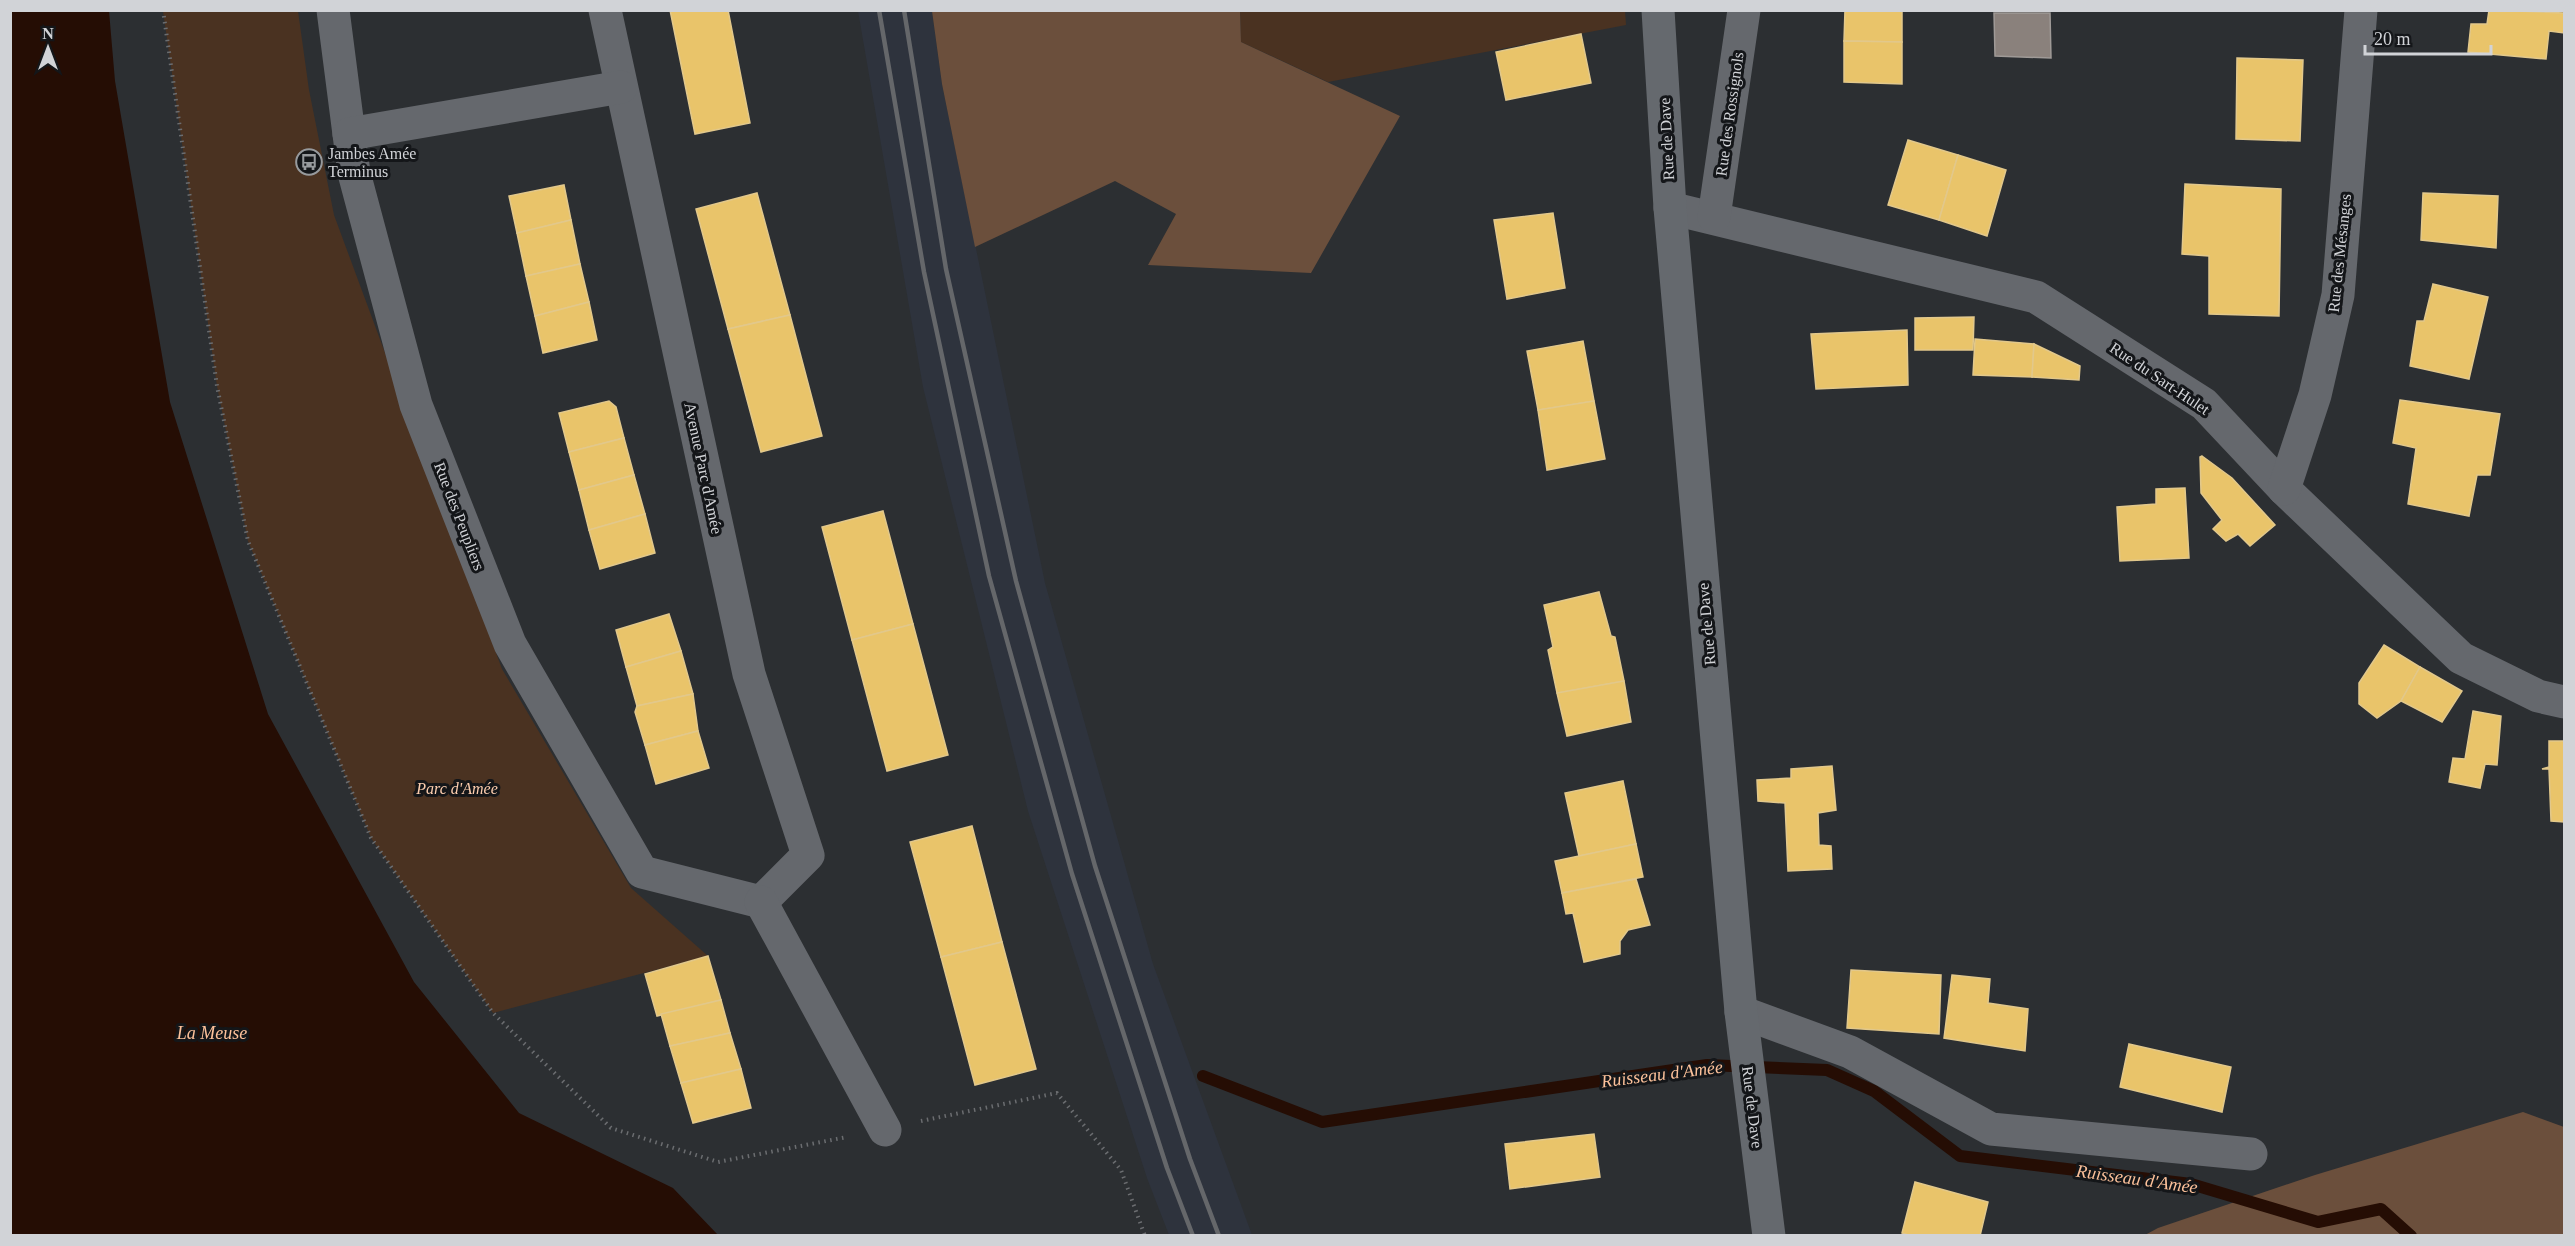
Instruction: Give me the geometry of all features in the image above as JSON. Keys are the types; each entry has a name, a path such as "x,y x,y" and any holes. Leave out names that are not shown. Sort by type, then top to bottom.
{"main road":[{"name":"Rue de Dave","path":"1658,10 1670,208 1742,1012 1770,1236"}],"street":[{"name":"Rue des Peupliers","path":"333,10 354,173 416,405 510,644 642,872 761,902"},
{"name":"Avenue Parc d'Amée","path":"605,10 749,674 808,855 761,902"},
{"name":"Rue des Rossignols","path":"1714,217 1744,10"},
{"name":"Rue des Mésanges","path":"2284,489 2315,395 2338,295 2361,10"},
{"path":"349,134 621,87"},
{"name":"Rue du Sart-Hulet","path":"1670,208 2036,297 2204,404 2284,489 2462,658 2538,696 2565,702"},
{"path":"761,902 885,1130"},
{"path":"1742,1012 1850,1052 1991,1129 2250,1154"}],"path":[{"path":"163,10 217,386 249,541 371,838 493,1013 611,1128 717,1162 885,1130 1057,1093 1121,1170 1145,1236"}],"shaded area":[{"path":"858,11 932,11 942,84 1045,583 1153,964 1252,1235 1169,1235 1147,1178 1028,811 923,387"},
{"path":"932,11 1240,11 1241,42 1400,116 1311,273 1148,265 1176,214 1115,181 975,247 942,84"},
{"path":"2523,1112 2564,1127 2564,1235 2145,1235 2158,1228 2315,1175"}],"green space":[{"path":"1625,10 1626,25 1328,82 1241,42 1240,11"},
{"name":"Parc d'Amée","path":"163,11 298,11 309,90 334,215 502,669 631,888 708,956 493,1013 371,838 248,541 217,386"}],"water":[{"name":"La Meuse","path":"10,11 109,11 115,81 170,402 268,714 414,982 519,1113 673,1188 718,1235 11,1235"}],"building: Homes":[{"path":"670,10 728,10 750,123 695,134"},
{"path":"1845,10 1902,10 1902,42 1844,41"},
{"path":"2489,10 2564,13 2564,33 2549,31 2546,59 2468,52 2471,24 2487,24"},
{"path":"1581,34 1591,83 1506,100 1496,52"},
{"path":"1844,41 1902,42 1902,84 1844,82"},
{"path":"2237,58 2303,60 2300,141 2236,139"},
{"path":"1908,140 1958,155 1939,220 1888,205"},
{"path":"1958,155 2006,170 1987,236 1939,220"},
{"path":"2185,184 2281,189 2279,316 2209,314 2209,256 2182,254"},
{"path":"564,185 571,220 517,233 509,196"},
{"path":"757,193 790,315 728,329 696,209"},
{"path":"2423,193 2498,196 2496,248 2421,240"},
{"path":"1553,213 1565,288 1507,299 1494,220"},
{"path":"571,220 580,264 526,276 517,233"},
{"path":"580,264 589,302 535,316 526,276"},
{"path":"2433,284 2488,297 2469,379 2410,366 2417,321 2424,321"},
{"path":"589,302 597,340 543,353 535,316"},
{"path":"790,315 822,436 761,452 728,329"},
{"path":"1974,317 1973,350 1915,350 1915,318"},
{"path":"1907,330 1908,385 1816,389 1811,334"},
{"path":"1975,339 2034,344 2032,377 1973,375"},
{"path":"1583,341 1594,401 1538,410 1527,351"},
{"path":"2034,344 2080,366 2079,380 2032,377"},
{"path":"2400,400 2500,414 2490,475 2477,475 2469,516 2408,504 2416,448 2393,443"},
{"path":"609,401 616,407 624,438 569,452 559,413"},
{"path":"1594,401 1605,459 1547,470 1538,410"},
{"path":"624,438 634,475 579,490 569,452"},
{"path":"2202,456 2232,478 2275,525 2250,546 2238,534 2226,541 2213,529 2222,520 2201,493 2200,457"},
{"path":"634,475 645,514 589,530 579,490"},
{"path":"2185,488 2189,558 2120,561 2117,507 2156,504 2156,489"},
{"path":"883,511 913,624 852,640 822,527"},
{"path":"645,514 655,553 600,569 589,530"},
{"path":"1599,592 1611,636 1615,637 1624,681 1557,693 1548,650 1553,647 1544,605"},
{"path":"669,614 681,651 626,667 616,630"},
{"path":"913,624 948,755 887,771 852,640"},
{"path":"2384,645 2420,667 2401,701 2377,718 2359,704 2359,683"},
{"path":"681,651 693,694 637,706 626,667"},
{"path":"2420,667 2462,691 2442,722 2401,701"},
{"path":"1624,681 1631,722 1567,736 1557,693"},
{"path":"693,694 698,731 645,745 635,712 637,706"},
{"path":"2473,711 2501,716 2497,765 2485,764 2480,788 2449,782 2453,758 2465,759"},
{"path":"698,731 709,768 656,784 645,745"},
{"path":"2549,741 2564,741 2564,822 2551,821 2549,769 2542,769 2549,767"},
{"path":"1832,766 1836,810 1818,813 1819,845 1831,846 1832,869 1788,871 1785,803 1758,801 1757,780 1791,778 1791,769"},
{"path":"1623,781 1636,844 1579,856 1565,793"},
{"path":"972,826 1002,942 941,957 910,842"},
{"path":"1636,844 1643,877 1562,893 1555,861"},
{"path":"1636,879 1650,925 1628,930 1620,941 1620,954 1584,962 1573,913 1566,914 1562,893"},
{"path":"1002,942 1036,1069 975,1085 941,957"},
{"path":"708,956 721,1000 657,1016 645,974"},
{"path":"1851,970 1941,975 1939,1034 1847,1028"},
{"path":"1952,975 1990,979 1988,1003 2028,1009 2025,1051 1944,1038"},
{"path":"721,1000 730,1033 670,1046 661,1014"},
{"path":"730,1033 741,1069 681,1083 670,1046"},
{"path":"2129,1044 2231,1067 2222,1112 2120,1087"},
{"path":"741,1069 751,1108 693,1123 681,1083"},
{"path":"1594,1134 1600,1177 1510,1189 1505,1144"},
{"path":"1915,1182 1988,1202 1980,1236 1911,1236 1902,1233"}],"building: Industry":[{"path":"1994,13 2050,13 2051,58 1995,56"}],"waterway":[{"name":"Ruisseau d'Amée","path":"1203,1076 1322,1122 1707,1065 1827,1070 1874,1091 1960,1156 2191,1184 2318,1222 2381,1209 2411,1236"}],"railway":[{"path":"879,10 924,272 989,576 1072,874 1167,1168 1193,1236"},
{"path":"904,10 946,269 1016,581 1095,866 1190,1159 1219,1236"}],"place":[{"name":"Jambes Amée Terminus","path":"309,162"}]}
